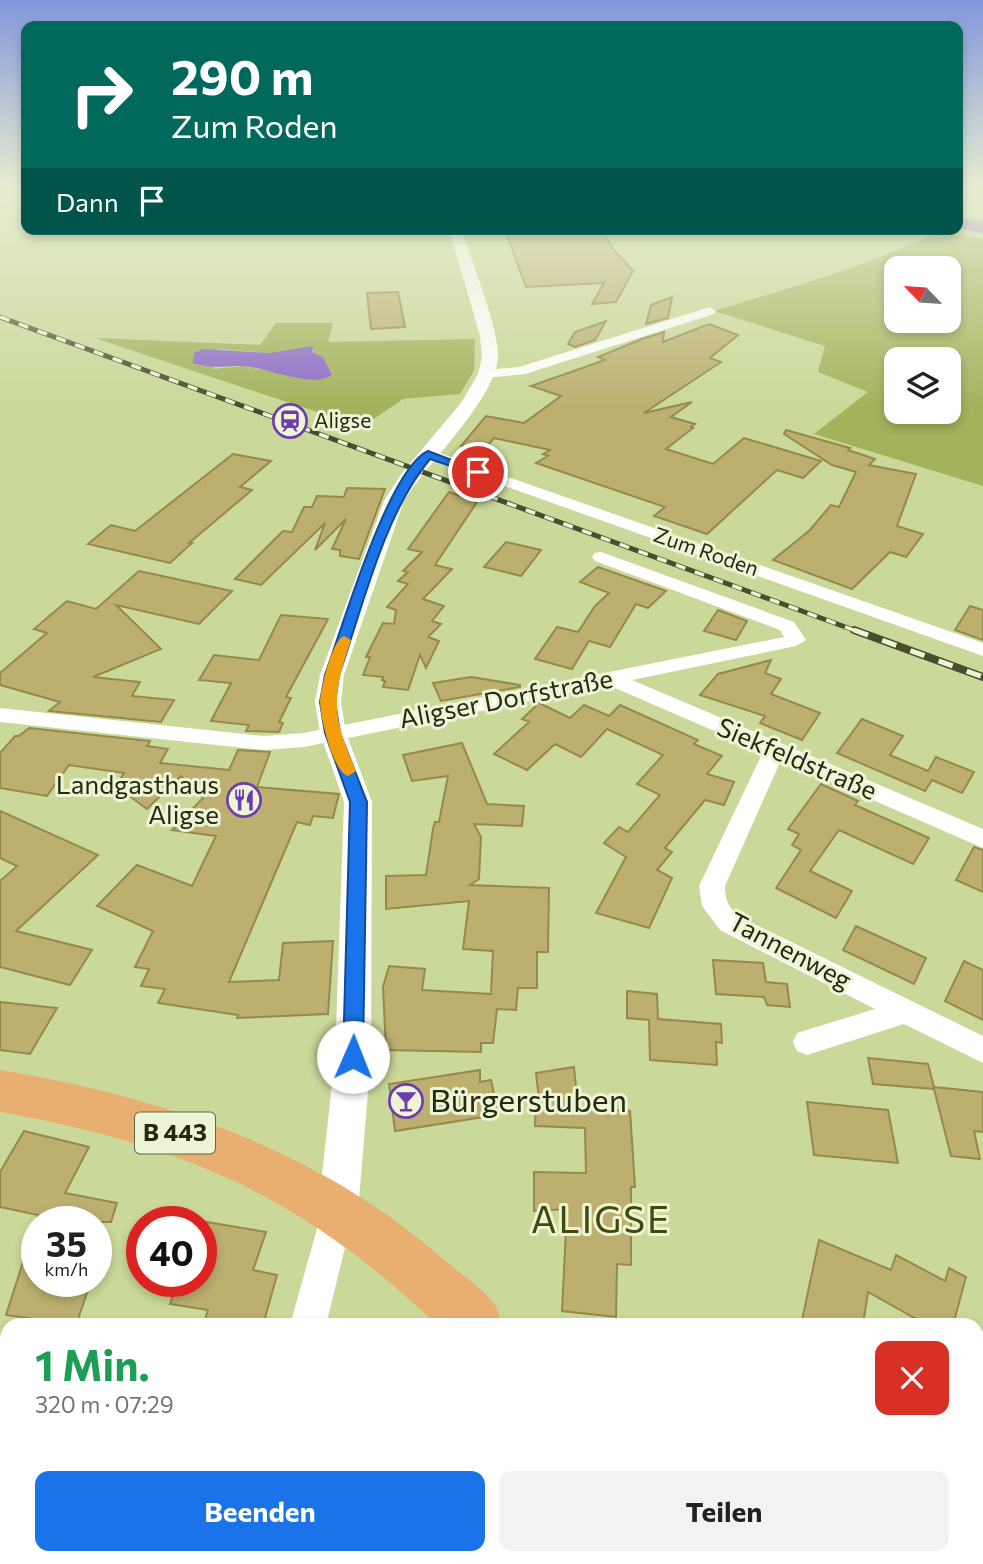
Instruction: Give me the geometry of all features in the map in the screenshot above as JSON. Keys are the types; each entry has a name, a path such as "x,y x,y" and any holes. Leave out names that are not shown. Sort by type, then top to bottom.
{"main road":[{"name":"B 443","path":"0,1091 49,1098 150,1122 246,1160 338,1211 384,1243 468,1318"}],"street":[{"path":"311,1318 338,1211 353,1057 358,802 332,733 328,702 332,675 391,507 409,477 468,405 486,374 490,357 488,336 465,261"},
{"path":"486,374 520,371 710,311"},
{"name":"Zum Roden","path":"428,454 983,650"},
{"name":"Aligser Dorfstraße","path":"0,715 264,743 304,740 796,640 787,626 601,557"},
{"name":"Siekfeldstraße","path":"611,678 983,839"},
{"name":"Tannenweg","path":"775,750 712,886 711,898 716,912 729,923 983,1050"},
{"name":"Tannenweg","path":"807,1042 908,1011"}],"green space":[{"path":"868,261 884,261 884,333 961,333 961,261 983,261 983,486 814,434 868,392 818,372 825,346 714,311"},
{"path":"276,323 333,323 328,342 475,339 474,371 460,394 403,399 362,427 95,338 260,345","holes":["314,347 306,379 243,366 213,369 218,349 269,353"]}],"shaded area":[{"path":"314,346 312,352 323,357 332,375 323,379 301,379 251,367 212,367 193,363 194,353 203,349 269,353"}],"building":[{"path":"517,261 624,261 633,271 616,302 592,304 604,283 526,287"},
{"path":"398,292 405,327 371,329 367,293"},
{"path":"672,297 668,318 646,324 651,305"},
{"path":"606,321 595,340 575,347 568,344 575,332"},
{"path":"709,324 738,335 710,358 721,362 644,413 692,402 671,417 695,424 691,427 693,428 666,449 713,464 744,438 821,461 803,478 777,470 707,534 654,516 665,507 536,463 548,456 543,454 550,450 494,438 484,450 461,446 486,416 524,423 561,396 531,386 605,360 598,357 642,339 664,332 663,342"},
{"path":"786,430 850,448 848,450 875,459 869,465 916,474 897,526 923,534 906,557 890,552 852,589 773,560 810,530 831,505 839,507 856,472 832,465 784,434"},
{"path":"233,454 271,461 240,487 252,490 189,543 192,543 170,563 88,544 111,525 135,531"},
{"path":"347,488 385,489 359,559 340,556 340,550 332,549 346,519 315,550 325,523 261,585 235,579 283,531 292,532 304,507 312,507 317,496 344,497"},
{"path":"449,492 477,502 435,565 452,569 423,599 444,606 432,621 441,624 428,637 439,641 426,668 420,655 408,690 383,687 383,677 363,675 370,657 366,657 383,623 394,624 396,610 387,607 408,584 398,581 408,572 403,571 422,552 408,549"},
{"path":"506,542 541,550 521,576 484,567"},
{"path":"598,567 666,591 648,608 636,604 610,647 589,641 572,669 535,659 557,627 578,632 595,606 609,593 580,582"},
{"path":"139,571 232,591 199,624 116,605 161,649 93,677 140,682 132,696 174,700 161,722 49,711 60,702 0,685 0,673 47,633 34,629 67,601 96,609"},
{"path":"970,606 983,610 983,640 955,630"},
{"path":"718,610 747,621 736,640 704,631"},
{"path":"281,615 328,619 286,697 291,698 279,722 283,723 279,732 246,731 249,725 211,721 231,683 199,680 214,655 259,660"},
{"path":"771,660 765,673 781,679 771,694 820,713 802,740 760,723 765,716 700,695 718,674"},
{"path":"471,677 520,687 441,701 433,683"},
{"path":"539,703 570,718 584,705 609,716 620,705 698,740 694,744 722,756 707,774 734,782 724,805 705,800 665,848 672,852 657,870 672,878 649,928 596,913 626,857 604,843 619,827 628,832 660,795 637,784 663,755 607,729 581,757 555,744 527,770 494,754 529,722 522,719"},
{"path":"862,719 903,736 890,755 928,771 936,757 974,772 962,793 932,780 925,791 837,753"},
{"path":"29,728 150,741 147,746 168,749 160,763 229,770 238,750 270,752 257,787 339,794 333,818 313,816 310,825 297,822 229,982 279,980 283,943 333,941 328,1014 237,1018 238,1015 158,1003 165,989 141,986 149,969 135,967 153,931 97,906 137,865 192,886 216,836 172,830 203,798 181,776 147,809 116,786 124,773 69,765 47,796 0,788 0,753 15,736"},
{"path":"462,743 487,804 524,806 522,826 474,824 481,837 479,879 470,885 549,888 548,952 537,952 537,988 518,988 516,1010 497,1009 493,1043 481,1043 481,1052 386,1050 383,987 389,966 425,969 422,990 491,994 493,951 463,949 469,901 386,909 386,876 426,875 433,829 435,822 439,822 448,776 412,781 403,755"},
{"path":"821,784 858,801 855,805 929,838 913,864 839,830 810,871 852,891 836,918 776,888 801,850 792,845 799,834 788,829"},
{"path":"0,811 98,855 16,931 92,950 70,985 0,967 0,881 17,866 0,858"},
{"path":"974,847 983,850 983,892 956,880"},
{"path":"856,926 926,958 914,984 843,950"},
{"path":"713,960 763,963 766,982 787,984 790,1007 767,1005 764,997 716,994"},
{"path":"964,961 983,970 983,1020 945,1001"},
{"path":"627,991 657,994 658,1019 721,1024 722,1043 716,1042 717,1065 650,1060 649,1020 627,1018"},
{"path":"0,1002 57,1008 30,1054 0,1050"},
{"path":"868,1058 928,1064 934,1087 983,1092 983,1132 974,1131 980,1159 951,1156 934,1089 873,1084"},
{"path":"574,1067 578,1108 630,1111 635,1187 631,1187 631,1265 617,1264 616,1317 562,1311 567,1209 534,1211 534,1172 586,1173 585,1128 535,1126 536,1099 539,1099 536,1073"},
{"path":"480,1070 480,1082 491,1080 497,1109 490,1116 395,1131 389,1084"},
{"path":"807,1102 888,1110 898,1163 814,1155"},
{"path":"24,1131 89,1147 65,1193 117,1203 112,1219 112,1206 21,1206 21,1211 0,1207 0,1172"},
{"path":"217,1224 266,1232 253,1270 277,1275 265,1318 205,1318 208,1310 170,1304 172,1297 217,1297"},
{"path":"819,1240 891,1270 896,1255 945,1281 949,1268 966,1277 955,1318 914,1318 868,1292 864,1318 802,1318"},
{"path":"21,1268 21,1297 86,1297 78,1318 27,1318 6,1315"}],"railway":[{"path":"0,317 859,632"},
{"path":"854,630 983,677"}],"slow traffic":[{"path":"344,640 332,675 328,702 332,733 348,771"}],"place":[{"name":"Aligse","path":"290,421"},
{"name":"Landgasthaus Aligse","path":"244,800"},
{"name":"Bürgerstuben","path":"406,1101"}],"district":[{"name":"ALIGSE","path":"601,1220"}],"route":[{"path":"353,1057 358,802 332,733 328,702 332,675 391,507 409,477 428,454 478,472"}]}
